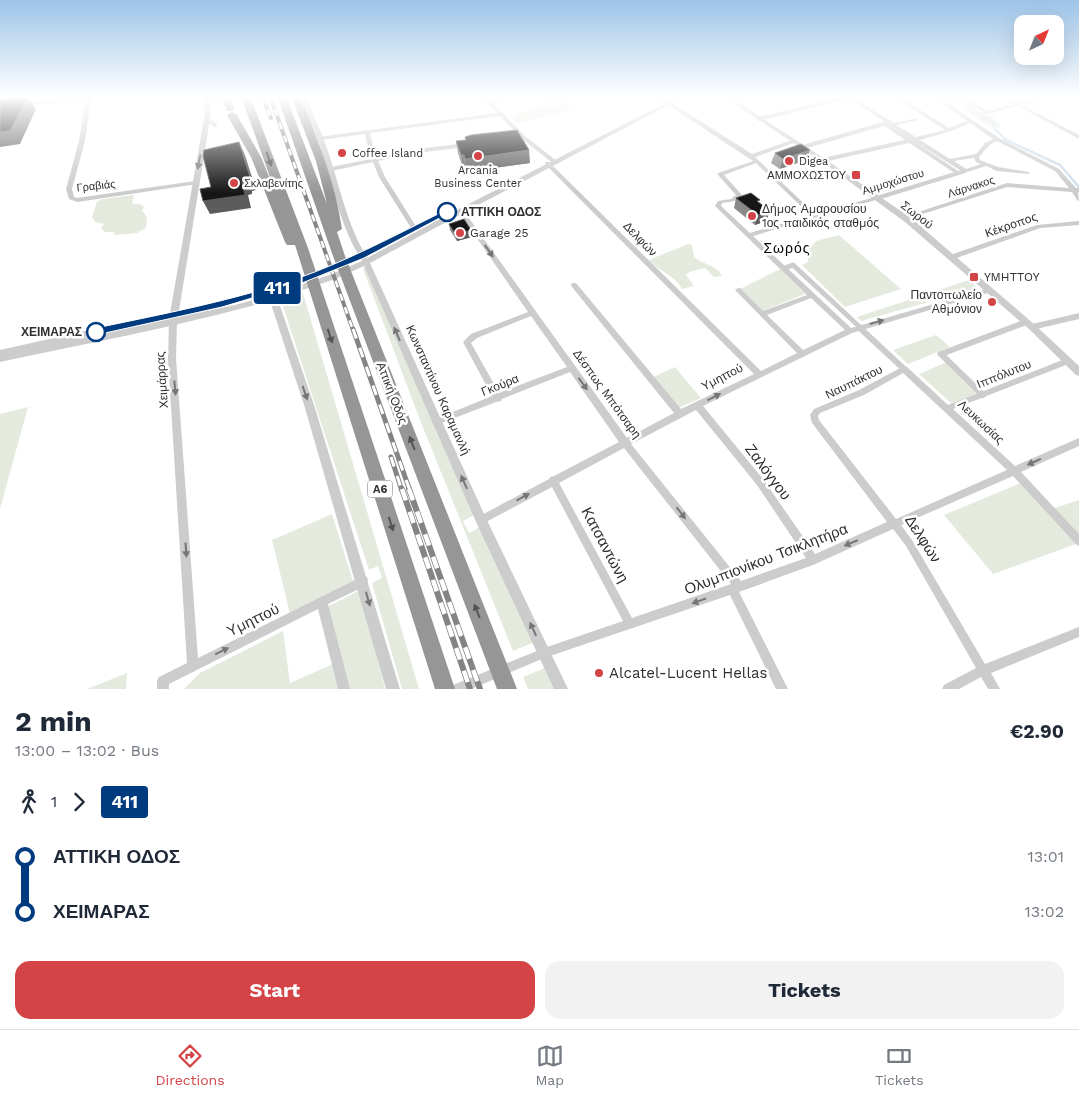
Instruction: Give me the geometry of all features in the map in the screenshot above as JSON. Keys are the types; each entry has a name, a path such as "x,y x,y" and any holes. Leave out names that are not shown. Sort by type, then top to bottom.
{"highway":[{"path":"240,128 255,153 305,286"},
{"name":"Α6","path":"257,128 302,248 305,286 444,689"},
{"name":"Αττική Οδός","path":"293,128 323,208 338,256 507,689"},
{"path":"308,128 329,184 335,216 338,256"}],"street":[{"name":"Γραβιάς","path":"84,128 69,189 71,198 77,200 196,183"},
{"name":"Χειμάρρας","path":"193,665 172,359 173,318 205,128"},
{"name":"Κωνσταντίνου Καραμανλή","path":"316,128 331,169 342,215 481,520 561,689"},
{"path":"320,138 396,128"},
{"name":"Δελφών","path":"515,128 552,163 691,309 759,374"},
{"path":"0,353 274,297 305,286 461,211 619,128"},
{"path":"706,128 753,159 814,216"},
{"name":"Σωρού","path":"774,128 823,160 905,218 1029,325 1079,372"},
{"path":"803,147 869,128"},
{"path":"890,128 958,173"},
{"path":"900,128 965,171"},
{"path":"823,160 909,141 954,128"},
{"path":"979,128 1057,170 1076,190 1079,199"},
{"path":"1063,128 1079,137"},
{"path":"1067,130 1079,129"},
{"path":"367,132 374,159 382,177 414,228"},
{"path":"515,138 523,137"},
{"path":"997,139 987,143 976,158 978,161 1004,171 1028,173"},
{"path":"753,159 794,141"},
{"path":"331,169 417,151 472,144"},
{"path":"942,162 978,155"},
{"name":"Λευκωσίας","path":"753,159 720,174 739,195 733,200 718,204 813,295 904,369 948,408 1014,471 1079,541"},
{"path":"363,259 414,228 552,163"},
{"name":"Αμμοχώστου","path":"750,235 985,165"},
{"name":"Λάρνακος","path":"905,218 1007,185 1076,190"},
{"name":"Δέσπως Μπότσαρη","path":"461,211 626,444 736,588 782,689"},
{"name":"Κέκροπος","path":"952,257 1039,226 1079,223"},
{"path":"785,268 793,265 854,329"},
{"path":"574,284 680,414"},
{"path":"0,359 173,318 285,286 305,286"},
{"path":"285,286 274,297 277,312 310,408 363,581 393,689"},
{"path":"738,290 801,353"},
{"name":"Υμηττού","path":"481,520 680,414 801,353 854,329 989,290"},
{"path":"762,314 813,295"},
{"path":"498,399 466,342 474,336 532,313"},
{"path":"983,395 941,354 1029,325 1079,316"},
{"name":"Ιππόλυτου","path":"948,408 1068,361"},
{"name":"Γκούρα","path":"436,422 498,399 572,368"},
{"name":"Ναυπάκτου","path":"814,415 817,411 862,392 904,369"},
{"name":"Ζαλόγγου","path":"697,406 765,489 813,560"},
{"name":"Δελφών","path":"814,415 815,422 896,524 915,552 994,689"},
{"name":"Ολυμπιονίκου Τσικλητήρα","path":"457,689 543,654 813,560 1079,442"},
{"name":"Κατσαντώνη","path":"553,480 630,624"},
{"name":"Υμηττού","path":"163,685 193,665 363,581"},
{"path":"322,602 344,689"},
{"path":"948,689 983,670 1079,632"}],"shaded area":[{"path":"134,195 132,204 139,204 144,207 142,211 147,218 146,228 137,233 115,235 113,232 105,232 101,228 104,224 95,222 92,217 97,202 102,199"},
{"path":"839,235 901,289 845,307 802,265 808,262 807,252 816,241"},
{"path":"688,244 692,245 694,257 716,269 722,276 714,277 705,268 689,272 686,275 694,286 682,289 675,280 649,260"},
{"path":"366,267 476,514 463,521 469,533 482,526 535,642 513,651 420,420 363,269"},
{"path":"780,269 805,294 762,311 740,289"},
{"path":"969,280 978,288 861,321 857,317"},
{"path":"303,293 419,689 402,689 372,583 382,578 378,566 369,570 281,300"},
{"path":"936,335 950,347 908,364 893,350"},
{"path":"947,362 978,393 952,404 919,374"},
{"path":"675,367 701,398 676,409 651,378"},
{"path":"28,407 0,509 0,414"},
{"path":"1021,483 1046,511 1079,500 1079,543 993,574 944,515"},
{"path":"332,514 353,581 290,614 272,540"},
{"path":"360,590 385,689 184,689 200,673 283,631 290,683 342,660 327,607"},
{"path":"547,667 557,689 528,689 523,677"},
{"path":"127,673 126,689 87,689"}],"building":[{"path":"0,128 12,128 10,131 0,132"},
{"path":"517,130 529,150 465,159 464,155 461,155 456,141 466,140 465,137 471,135"},
{"name":"Σκλαβενίτης","path":"239,142 250,177 246,178 247,181 242,182 245,195 203,201 200,189 211,187 203,156 204,150"},
{"path":"801,144 810,150 783,159 775,153"},
{"path":"751,193 760,200 757,201 770,211 758,215 736,198"},
{"path":"464,219 471,230 456,235 449,224"}],"waterway":[{"path":"995,128 1006,140 1060,165 1079,187"}],"railway":[{"path":"281,128 353,330"},
{"path":"353,329 410,491"},
{"path":"391,457 402,491"},
{"path":"402,489 470,689"},
{"path":"409,489 480,689"}],"bus line":[{"name":"411","path":"96,332 222,304 299,281 361,256 447,212"}],"place":[{"name":"Coffee Island","path":"342,153"},
{"name":"Arcania Business Center","path":"478,156"},
{"name":"Digea","path":"789,161"},
{"name":"ΑΜΜΟΧΩΣΤΟΥ","path":"856,175"},
{"name":"Σκλαβενίτης","path":"234,183"},
{"name":"ΑΤΤΙΚΗ ΟΔΟΣ","path":"447,212"},
{"name":"Δήμος Αμαρουσίου 1ος παιδικός σταθμός","path":"752,216"},
{"name":"Garage 25","path":"460,233"},
{"name":"YMHTTOY","path":"974,277"},
{"name":"Παντοπωλείο Αθμόνιον","path":"992,302"},
{"name":"ΧΕΙΜΑΡΑΣ","path":"96,332"},
{"name":"Alcatel-Lucent Hellas","path":"599,673"}],"district":[{"name":"Σωρός","path":"787,248"}]}
